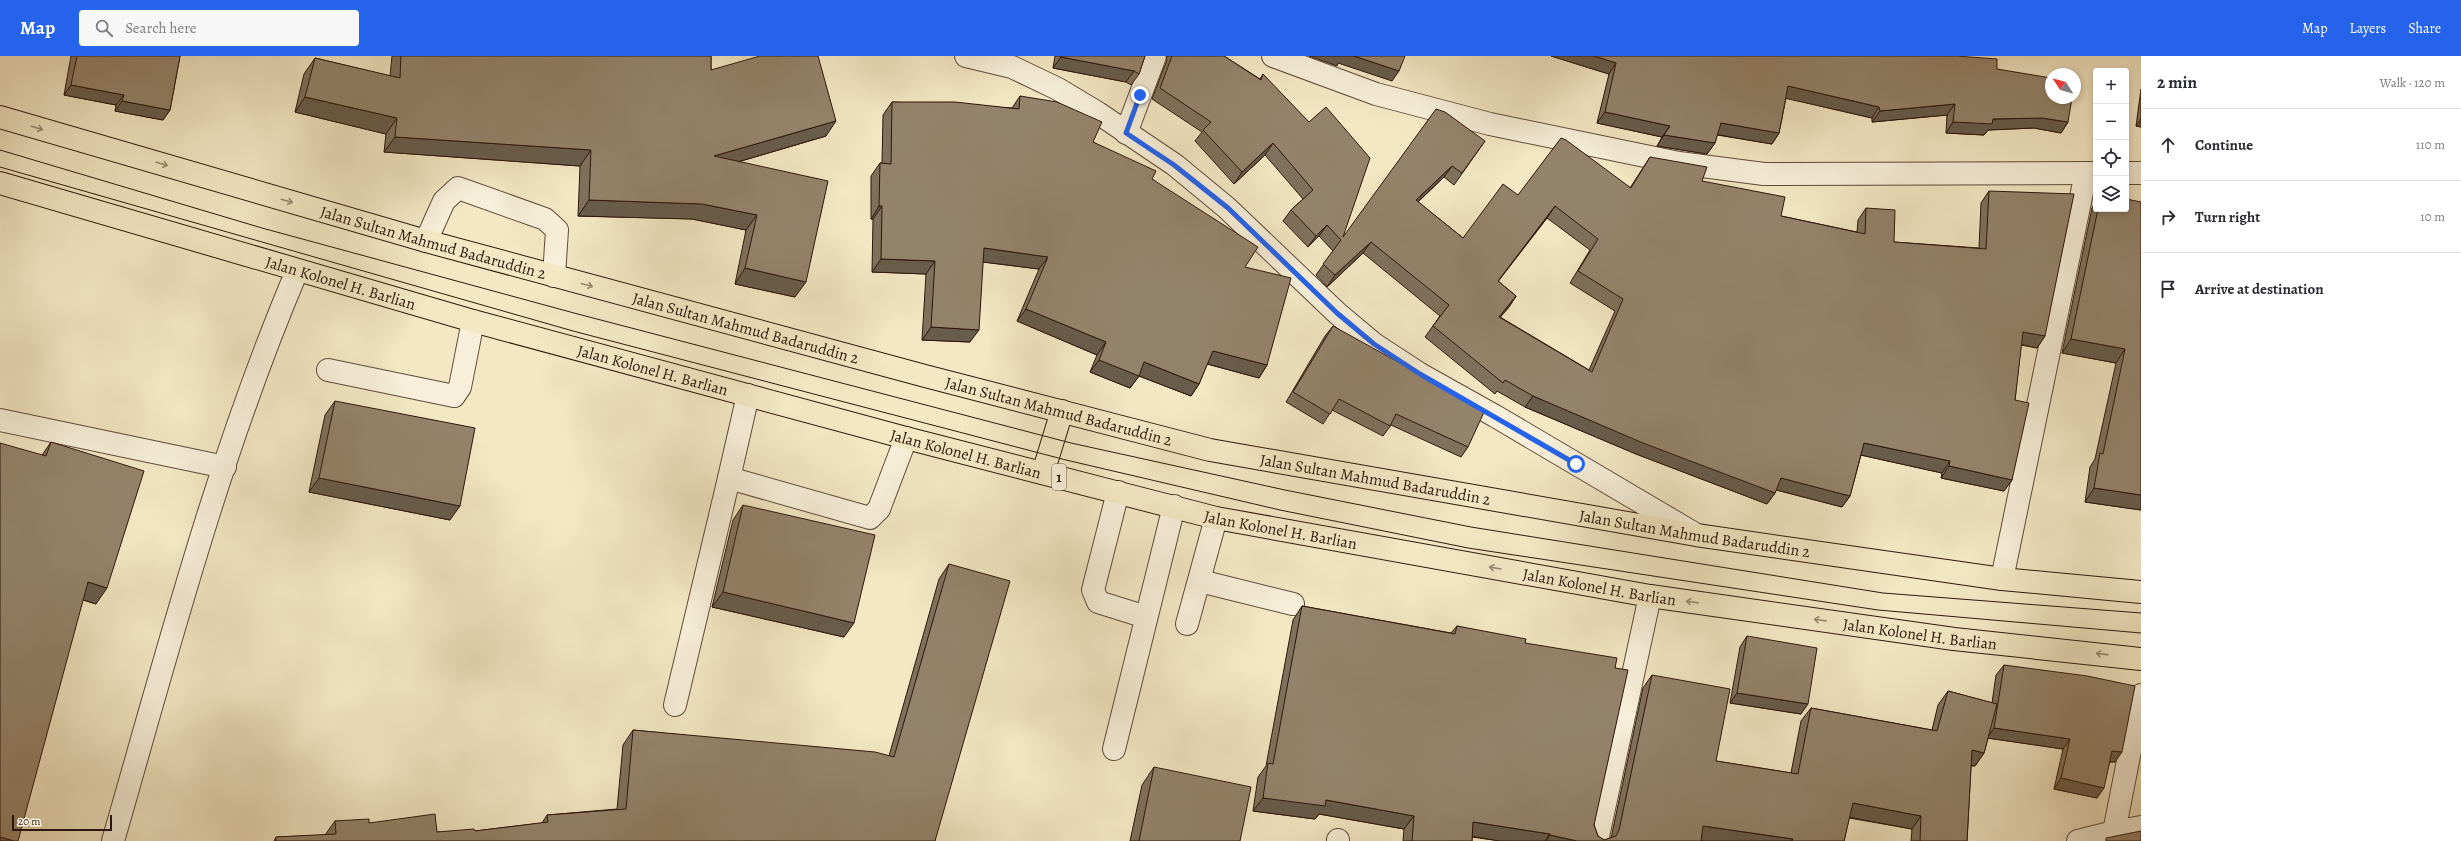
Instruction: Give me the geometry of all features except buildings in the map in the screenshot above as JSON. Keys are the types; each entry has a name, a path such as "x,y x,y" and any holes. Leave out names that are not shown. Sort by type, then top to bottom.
{"highway":[{"name":"Jalan Sultan Mahmud Badaruddin 2","path":"0,117 426,241 1210,450 1696,535 2002,579 2141,592"},
{"name":"Jalan Kolonel H. Barlian","path":"0,183 297,271 473,321 906,438 1216,518 1650,596 1954,639 2141,659"},
{"path":"1043,473 1062,411"}],"street":[{"path":"966,56 1013,62 1098,113 1174,165 1228,208 1337,313 1374,344 1420,374 1495,416 1696,535"},
{"path":"1126,133 1155,56"},
{"path":"1273,56 1376,94 1474,120 1679,163 1764,174 2091,173 2002,579"},
{"path":"2129,173 2141,172"},
{"path":"426,241 444,201 458,188 545,219 557,230 554,276"},
{"path":"113,841 178,613 225,467 272,329 297,271"},
{"path":"328,370 454,396 460,387 473,321"},
{"path":"675,705 748,395"},
{"path":"0,420 225,467"},
{"path":"729,478 870,518 879,509 906,438"},
{"path":"1118,492 1093,590 1098,602 1146,617"},
{"path":"1114,749 1174,506"},
{"path":"1187,624 1216,518"},
{"path":"1200,581 1293,604"},
{"path":"1597,841 1650,596"},
{"path":"2114,832 2141,695"},
{"path":"2078,841 2141,827"}],"tram line":[{"path":"0,150 262,228 574,313 1071,443 1285,490 1471,527 1883,593 2141,613"},
{"path":"0,167 573,331 1066,460 1280,510 1468,548 1878,610 2141,633"}],"route":[{"path":"1140,95 1126,133 1174,165 1228,208 1283,259 1337,313 1374,344 1420,374 1576,464"}]}
